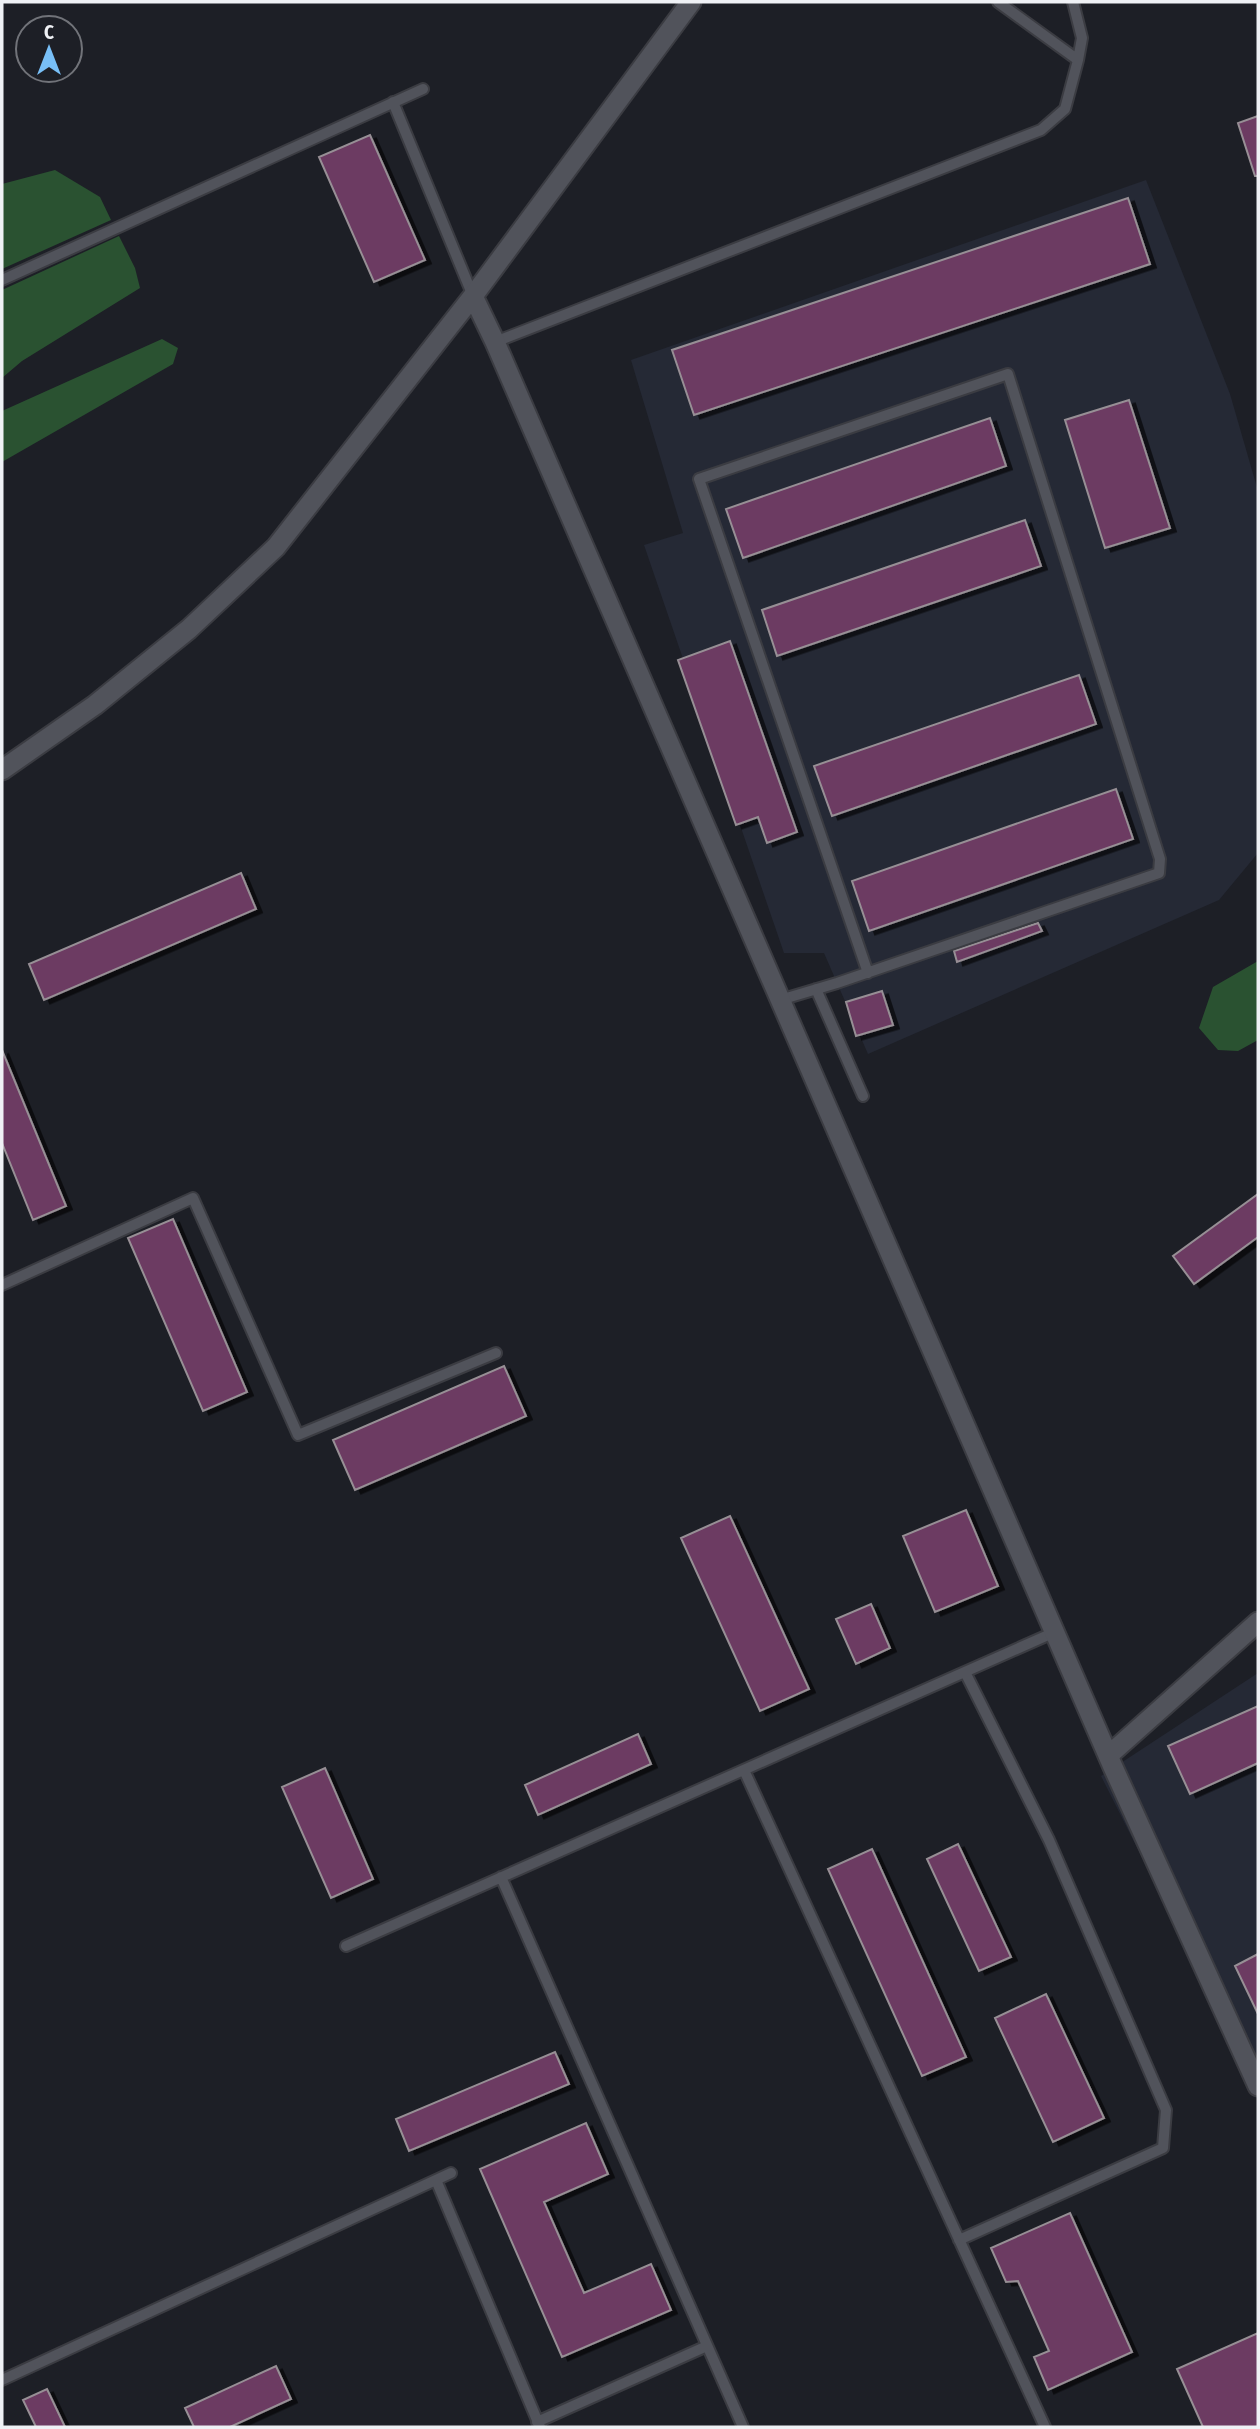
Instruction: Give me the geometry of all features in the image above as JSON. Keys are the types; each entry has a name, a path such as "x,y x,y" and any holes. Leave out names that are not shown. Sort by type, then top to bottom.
{"street":[{"path":"2,769 95,705 189,629 276,547 473,296 691,2"},
{"path":"473,296 1108,1755 1258,2086"},
{"path":"1108,1755 1258,1622"}],"lane":[{"path":"998,2 1078,60"},
{"path":"495,342 1041,130 1065,109 1078,60 1082,38 1073,2"},
{"path":"2,280 423,89"},
{"path":"393,102 473,296"},
{"path":"780,1000 868,972 1159,873 1160,859 1008,374 699,479 868,972"},
{"path":"816,989 863,1096"},
{"path":"2,1285 193,1198 298,1435 496,1353"},
{"path":"345,1946 1055,1633"},
{"path":"959,2240 1163,2148 1166,2110 1049,1840 965,1672"},
{"path":"744,1770 1045,2427"},
{"path":"501,1877 743,2427"},
{"path":"2,2380 452,2173"},
{"path":"436,2180 538,2425 707,2346"}],"shaded area":[{"path":"1146,180 1230,394 1258,491 1258,853 1219,900 868,1054 824,953 784,953 644,545 683,533 631,360"},
{"path":"1258,1673 1258,2088 1101,1776"}],"green space":[{"path":"55,170 100,197 111,220 2,269 2,184"},
{"path":"119,236 135,268 140,288 22,361 2,378 2,290"},
{"path":"162,339 178,348 173,364 2,462 2,411"},
{"path":"1258,961 1258,1040 1238,1051 1218,1050 1199,1028 1213,987"}],"building":[{"path":"1258,116 1258,176 1255,176 1238,123"},
{"path":"370,135 425,260 374,282 319,157"},
{"path":"1128,198 1150,264 694,415 672,350"},
{"path":"1129,400 1170,528 1105,548 1065,420"},
{"path":"990,418 1006,466 743,558 726,509"},
{"path":"1025,520 1041,566 777,656 762,610"},
{"path":"730,641 797,832 767,843 758,817 736,825 678,660"},
{"path":"1079,675 1096,724 832,816 814,766"},
{"path":"1116,789 1133,839 869,931 852,881"},
{"path":"241,873 256,909 44,1000 29,964"},
{"path":"1038,923 1042,931 957,962 954,951"},
{"path":"882,991 893,1025 856,1036 846,1002"},
{"path":"2,1050 66,1206 33,1220 2,1143"},
{"path":"1258,1194 1258,1237 1194,1284 1173,1256"},
{"path":"173,1219 247,1392 203,1411 128,1238"},
{"path":"504,1366 526,1416 355,1490 333,1440"},
{"path":"966,1510 998,1586 935,1612 903,1536"},
{"path":"730,1516 809,1689 760,1711 681,1538"},
{"path":"871,1604 890,1648 856,1664 836,1619"},
{"path":"1258,1706 1258,1763 1190,1794 1168,1746"},
{"path":"638,1734 651,1764 538,1815 525,1785"},
{"path":"325,1768 373,1879 331,1898 282,1787"},
{"path":"958,1844 1011,1957 979,1971 927,1859"},
{"path":"872,1849 966,2057 922,2076 828,1869"},
{"path":"1258,1954 1258,2014 1235,1966"},
{"path":"1046,1994 1104,2118 1053,2142 995,2018"},
{"path":"555,2052 569,2084 409,2151 396,2119"},
{"path":"586,2123 608,2174 544,2202 584,2293 651,2264 671,2310 562,2357 480,2169"},
{"path":"1070,2213 1132,2352 1048,2390 1034,2357 1049,2351 1018,2281 1006,2282 991,2248"},
{"path":"1258,2333 1258,2427 1203,2427 1177,2369"},
{"path":"276,2366 291,2399 230,2427 194,2427 185,2408"},
{"path":"47,2389 65,2427 36,2427 23,2400"}]}
